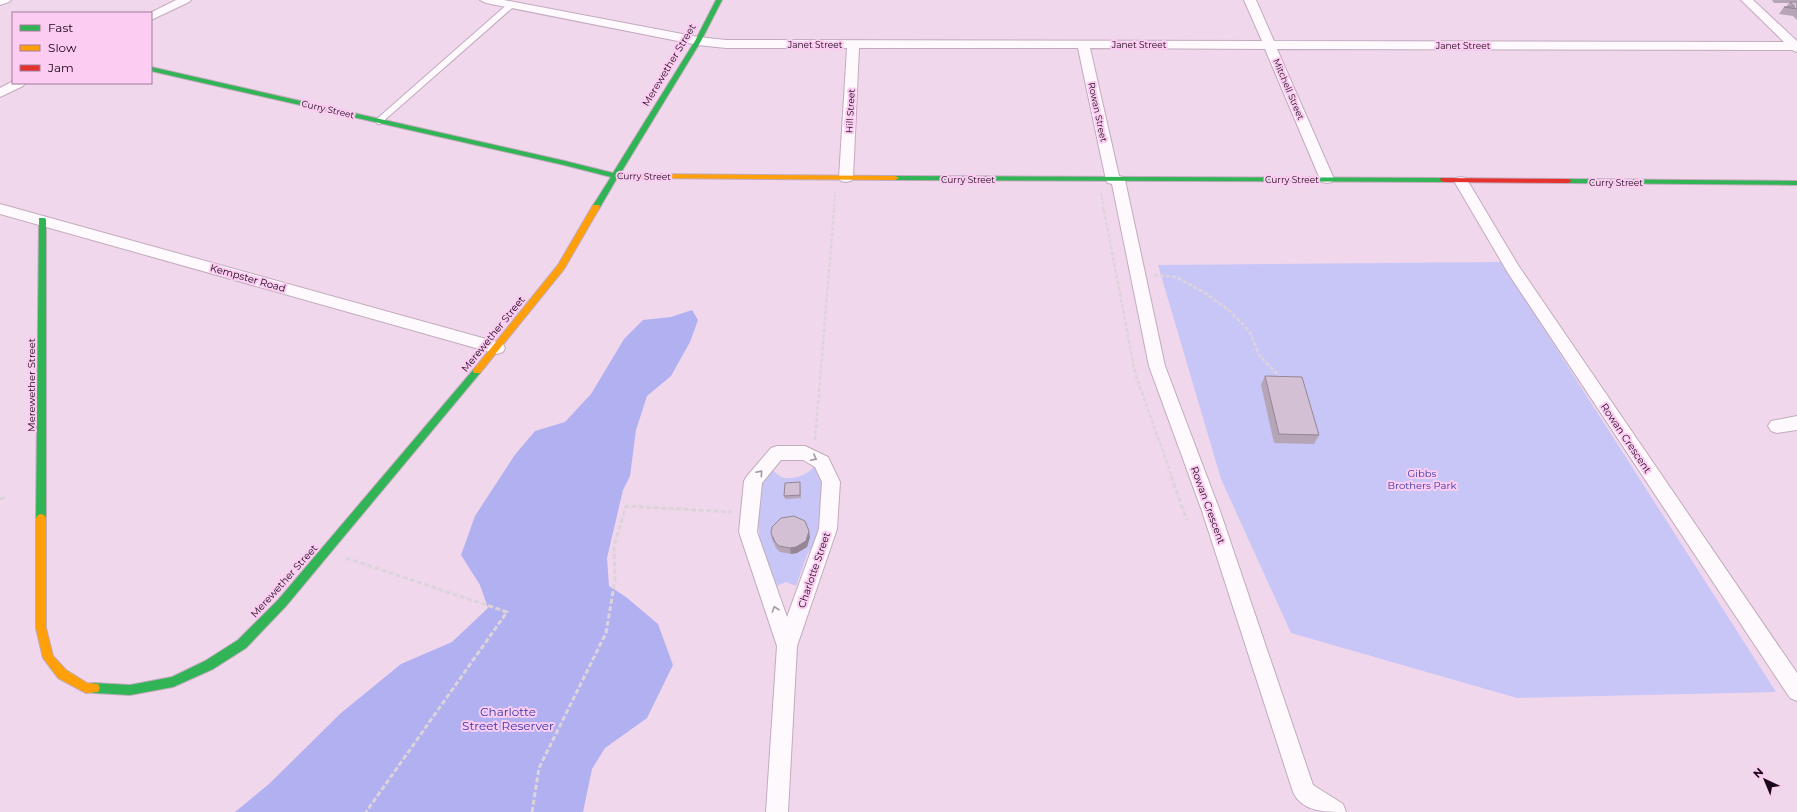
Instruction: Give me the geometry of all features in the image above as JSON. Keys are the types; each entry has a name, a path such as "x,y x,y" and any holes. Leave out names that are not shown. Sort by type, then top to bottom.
{"street":[{"path":"0,2 5,0"},
{"path":"152,16 185,0"},
{"name":"Janet Street","path":"486,0 698,41 726,44 1269,44 1796,47"},
{"name":"Merewether Street","path":"42,220 41,628 48,658 62,674 86,688 130,690 173,682 209,665 242,644 282,603 497,348 561,267 614,176 698,41 719,0"},
{"name":"Mitchell Street","path":"1250,0 1327,179"},
{"path":"1747,0 1796,47"},
{"name":"Hill Street","path":"846,178 853,44"},
{"name":"Rowan Street","path":"1083,44 1116,180"},
{"name":"Curry Street","path":"152,69 565,163 614,176 1116,180 1327,179 1797,183"},
{"path":"0,92 17,84"},
{"name":"Rowan Crescent","path":"1116,180 1157,366 1211,511 1304,792 1335,812"},
{"name":"Rowan Crescent","path":"1462,181 1513,269 1797,691"},
{"name":"Kempster Road","path":"0,209 497,348"},
{"path":"1777,426 1797,423"},
{"name":"Charlotte Street","path":"777,812 787,646 828,529 831,482 822,462 806,453 777,453 753,481 748,532 787,646"}],"lane":[{"path":"379,121 511,5"}],"path":[{"path":"822,462 829,453 817,446 814,438 827,306 835,192"},
{"path":"1138,276 1168,275 1176,277 1205,293 1230,311 1250,332 1259,355 1284,382"},
{"path":"0,499 6,498"},
{"path":"532,812 538,768 606,633 615,580 614,546 626,506 750,512"},
{"path":"344,557 507,612 366,812"}],"green space":[{"name":"Gibbs Brothers Park","path":"1501,262 1776,692 1517,698 1291,633 1221,479 1158,265"},
{"name":"Charlotte Street Reserver","path":"692,310 698,320 690,342 671,376 647,396 636,430 630,476 623,490 607,558 609,586 626,597 658,624 673,665 647,718 605,748 592,769 583,812 235,812 269,784 341,713 401,664 452,642 488,608 480,585 461,555 475,516 514,456 535,431 565,422 591,394 624,339 643,320 671,317"},
{"path":"770,466 778,475 789,478 806,474 814,466 822,480 819,536 807,555 796,586 786,582 772,588 764,558 758,526 757,510 763,479"}],"building":[{"path":"1790,2 1797,2 1797,9 1784,7 1795,7"},
{"path":"1265,376 1302,377 1319,435 1279,434"},
{"path":"800,482 800,495 784,496 785,483"},
{"path":"794,516 805,521 809,531 806,541 796,547 790,548 779,546 775,542 771,533 772,527 781,518"}],"traffic: fast":[{"path":"596,207 698,41 719,0"},
{"path":"152,69 565,163 614,176 644,176"},
{"path":"895,178 1444,180"},
{"path":"1568,181 1797,183"},
{"path":"41,518 42,220"},
{"path":"94,688 130,690 173,682 209,665 242,644 282,603 477,371"}],"traffic: slow":[{"path":"644,176 895,178"},
{"path":"477,371 561,267 596,207"},
{"path":"41,518 41,628 48,658 62,674 86,688 94,688"}],"traffic: jam":[{"path":"1444,180 1568,181"}]}
